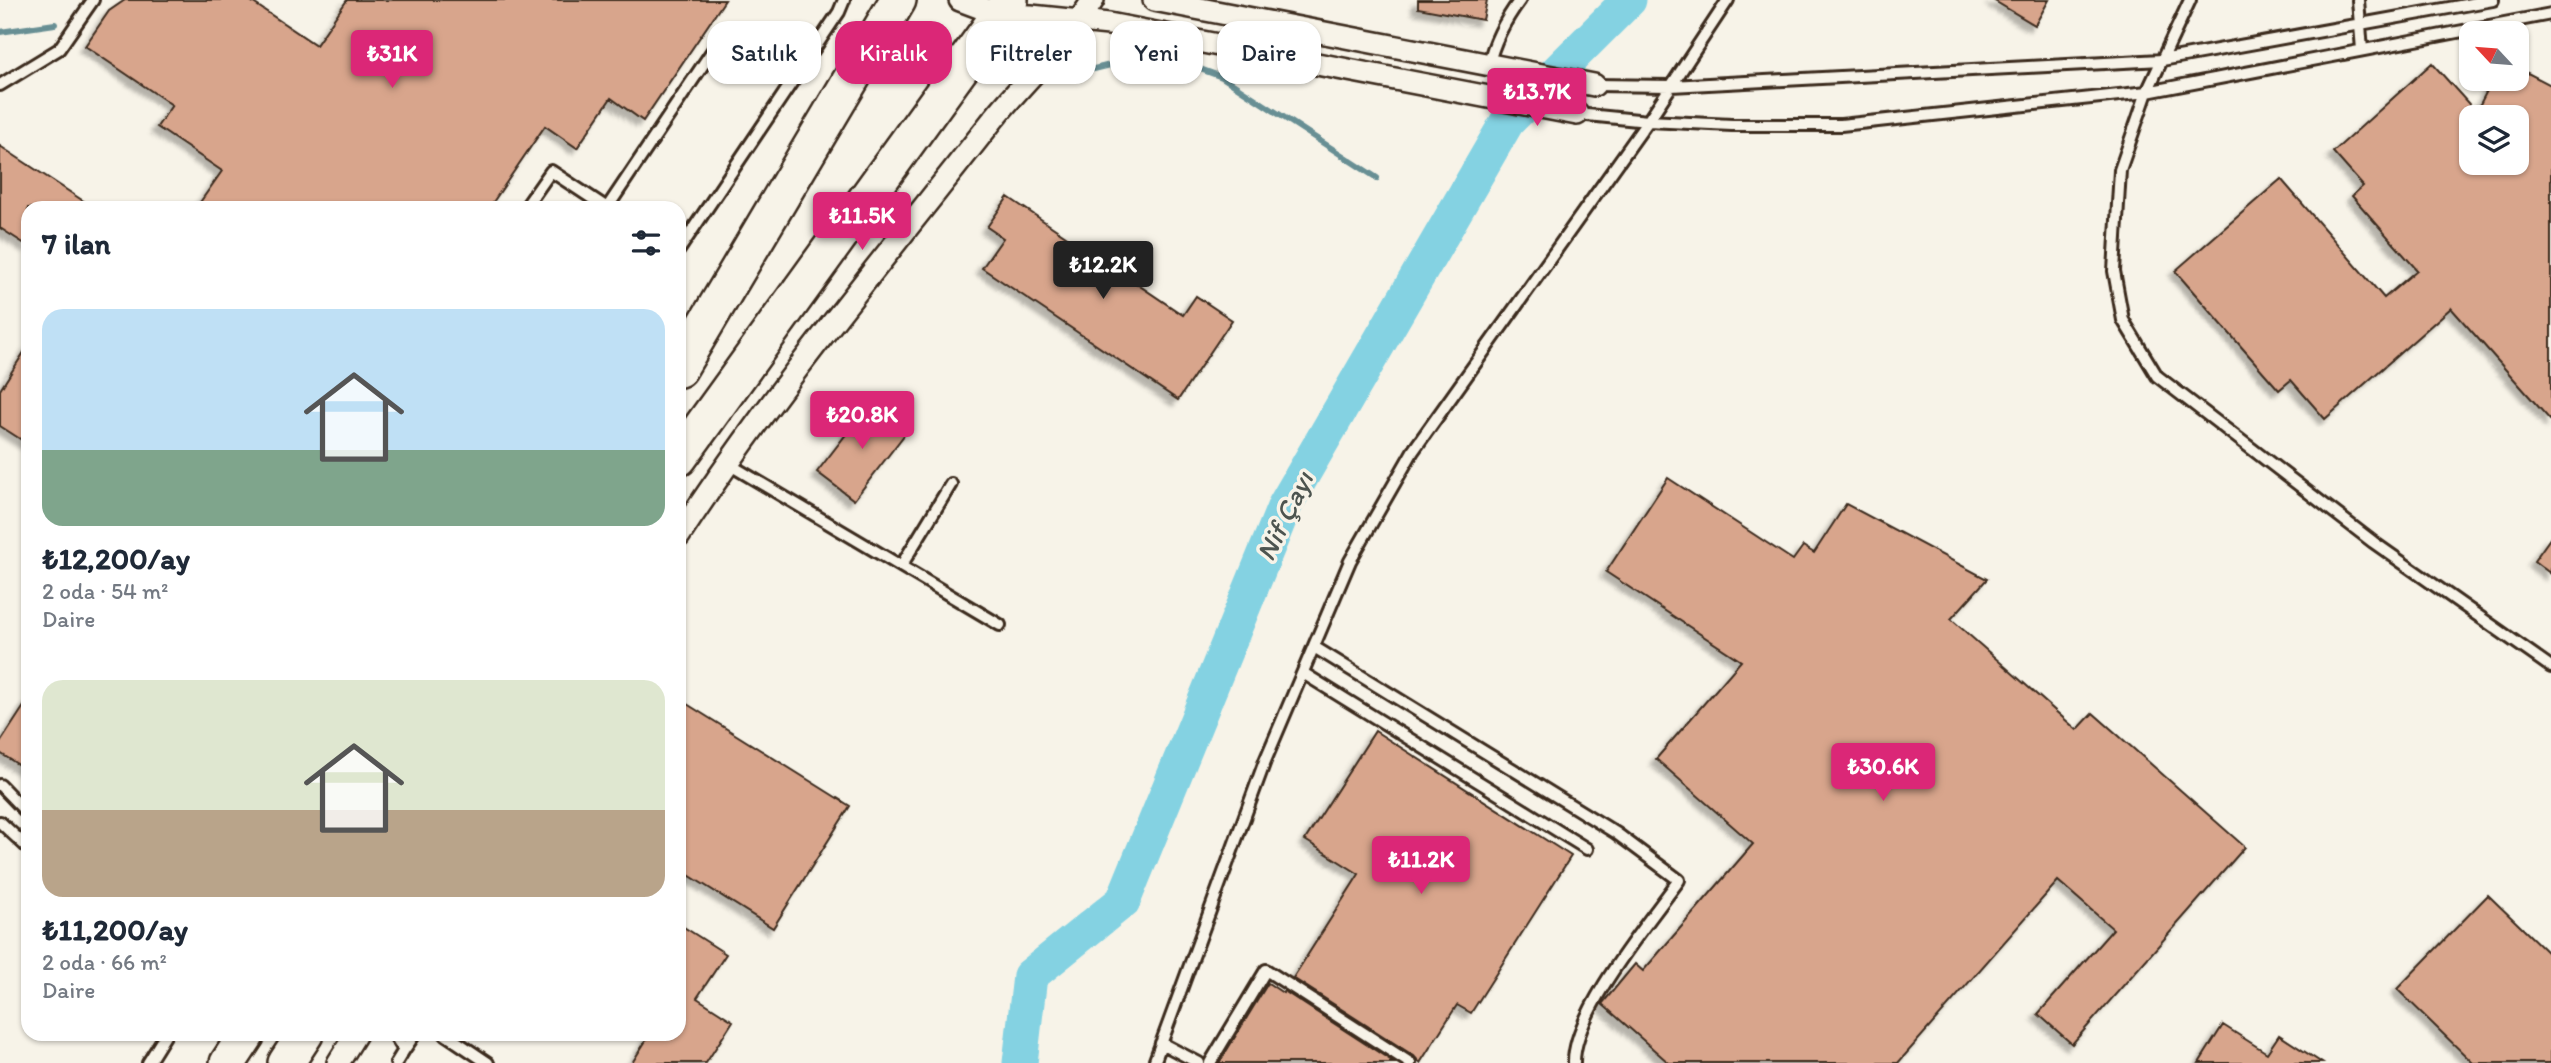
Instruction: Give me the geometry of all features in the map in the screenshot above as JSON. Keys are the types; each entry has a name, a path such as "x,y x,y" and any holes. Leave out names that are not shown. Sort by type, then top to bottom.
{"highway":[{"path":"686,357 898,0"},
{"path":"686,448 1005,8"},
{"path":"228,1063 242,1041"},
{"path":"286,1063 300,1041"}],"street":[{"path":"960,0 1080,21 1093,0"},
{"path":"1154,0 1594,85"},
{"path":"1096,23 1577,114"},
{"path":"1482,96 1488,65"},
{"path":"686,526 727,463 1023,84"},
{"path":"338,1063 352,1041"}],"lane":[{"path":"0,85 59,49 93,0"},
{"path":"821,39 844,0"},
{"path":"1488,65 1493,46 1520,0"},
{"path":"1154,1063 1265,761 1350,561 1413,451 1648,121 1728,0"},
{"path":"2190,0 2147,92 2120,170 2114,271 2123,320 2157,376 2373,542 2551,667"},
{"path":"2358,0 2362,50"},
{"path":"1594,85 1671,86 2162,60 2493,0"},
{"path":"1577,114 1732,125 1841,125 2147,92 2551,13"},
{"path":"612,201 707,60"},
{"path":"686,240 790,84"},
{"path":"530,201 551,172 596,201"},
{"path":"727,463 1000,625"},
{"path":"901,566 951,484"},
{"path":"1314,647 1616,833 1679,880 1619,962 1582,1025 1574,1063"},
{"path":"1303,673 1587,849"},
{"path":"0,785 21,807"},
{"path":"0,822 21,842"},
{"path":"1210,1063 1266,970 1410,1063"},
{"path":"148,1063 162,1041"},
{"path":"398,1041 404,1050"},
{"path":"396,1063 410,1041"},
{"path":"455,1041 488,1063"},
{"path":"1161,1043 1199,1063"}],"building":[{"path":"125,0 249,0 316,45 347,0 725,0 711,21 707,21 707,27 643,121 611,98 577,148 545,126 494,201 201,201 222,171 157,127 172,105 85,46 109,11"},
{"path":"1418,0 1487,0 1483,20 1418,8"},
{"path":"1993,0 2049,0 2035,25"},
{"path":"2432,63 2470,105 2459,105 2459,175 2529,175 2529,105 2480,105 2487,91 2529,91 2529,74 2551,85 2551,421 2451,308 2325,419 2291,380 2279,390 2175,271 2281,179 2384,298 2417,270 2352,196 2363,186 2333,152"},
{"path":"0,146 83,201 21,201 21,242 0,228"},
{"path":"1008,197 1183,315 1196,296 1232,320 1178,400 982,268 1003,238 987,227"},
{"path":"21,357 21,440 0,426 0,390"},
{"path":"871,402 908,430 854,500 817,472"},
{"path":"1668,478 1793,560 1803,546 1814,553 1846,504 1987,579 1951,619 2077,730 2093,713 2245,847 2072,1044 2038,1014 2113,929 2058,881 1898,1063 1669,1063 1602,1004 1635,964 1643,971 1753,844 1656,759 1741,661 1606,572"},
{"path":"2551,537 2551,574 2534,561"},
{"path":"686,703 850,806 773,928 686,873"},
{"path":"21,711 21,766 0,753 0,743"},
{"path":"1375,731 1571,856 1471,1013 1457,1005 1420,1063 1414,1056 1293,978 1359,874 1305,840"},
{"path":"2488,895 2551,956 2551,1063 2473,1063 2397,989"},
{"path":"686,928 726,954 697,998 733,1021 706,1063 632,1063 646,1041 686,1041"},
{"path":"1268,983 1283,993 1284,991 1395,1063 1219,1063"},
{"path":"2223,1025 2267,1053 2279,1035 2322,1063 2199,1063"}],"waterway":[{"name":"Nif Çayı","path":"1020,1063 1030,976 1123,901 1285,505 1507,122 1629,0"},
{"path":"0,32 55,24"},
{"path":"1096,69 1135,59 1192,66 1222,77 1377,178"}]}
